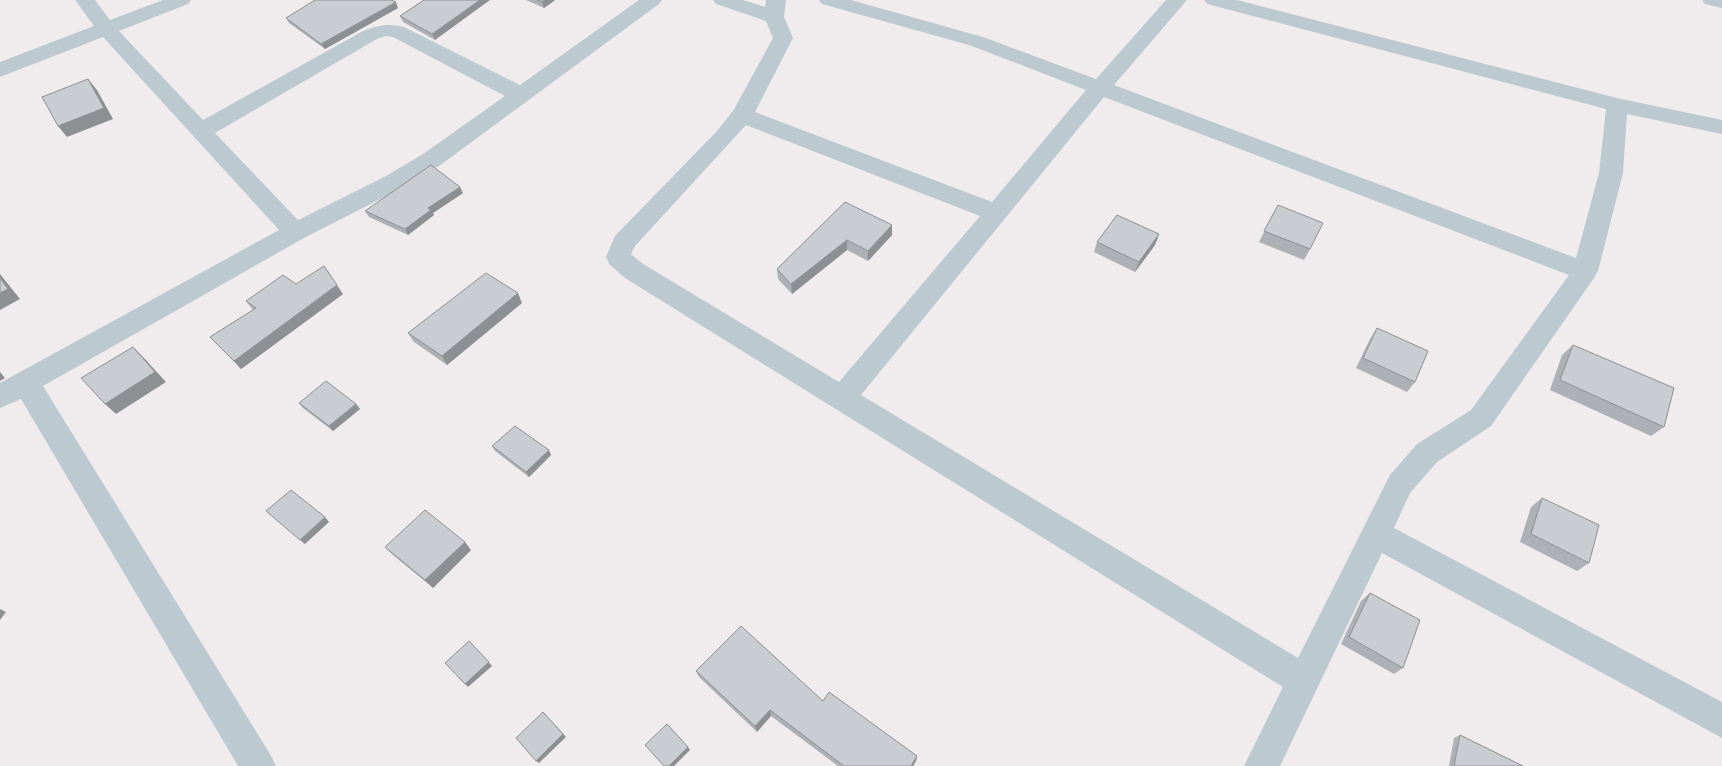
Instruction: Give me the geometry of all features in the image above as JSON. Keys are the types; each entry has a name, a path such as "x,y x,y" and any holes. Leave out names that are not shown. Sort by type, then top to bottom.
{"street":[{"path":"85,0 106,29 295,232"},
{"path":"0,70 181,0"},
{"path":"258,766 13,389 295,232 394,182 432,160 652,0"},
{"path":"723,0 775,8 783,38 742,114 725,136 624,242 618,257 634,271 1303,680"},
{"path":"829,0 976,42 1101,87 1585,271"},
{"path":"842,398 1101,87 1177,0"},
{"path":"1214,0 1617,105 1722,126"},
{"path":"1712,0 1722,2"},
{"path":"201,131 370,35 384,30 397,31 521,95"},
{"path":"1262,766 1400,484 1427,453 1481,418 1585,271 1611,173 1617,105"},
{"path":"742,114 996,213"},
{"path":"1375,534 1722,721"}],"building":[{"path":"315,0 391,0 396,2 321,44 286,18"},
{"path":"424,0 480,0 432,34 400,16"},
{"path":"88,79 104,108 58,126 42,97"},
{"path":"431,165 460,187 428,208 431,210 405,229 365,211"},
{"path":"845,202 892,225 868,251 847,240 791,284 777,269"},
{"path":"1278,205 1323,223 1310,249 1264,231"},
{"path":"1117,215 1159,234 1139,262 1097,242"},
{"path":"324,266 337,285 234,361 210,337 256,308 246,301 283,275 296,284"},
{"path":"486,273 518,293 442,356 408,333"},
{"path":"0,278 8,289 0,293"},
{"path":"1377,328 1428,351 1415,382 1363,358"},
{"path":"1573,345 1674,388 1664,427 1560,380"},
{"path":"133,347 155,372 105,404 81,378"},
{"path":"326,381 356,404 329,426 299,403"},
{"path":"515,426 549,450 526,472 492,446"},
{"path":"291,490 325,517 300,540 266,511"},
{"path":"1542,498 1599,525 1589,563 1531,534"},
{"path":"425,510 465,542 425,580 385,547"},
{"path":"1370,593 1420,620 1403,668 1349,637"},
{"path":"741,626 823,701 829,692 917,756 911,766 844,766 770,710 755,726 696,671"},
{"path":"469,641 489,662 465,684 445,663"},
{"path":"543,712 563,734 536,761 516,738"},
{"path":"667,724 688,747 669,766 664,766 645,745"},
{"path":"1460,735 1523,766 1454,766"}]}
